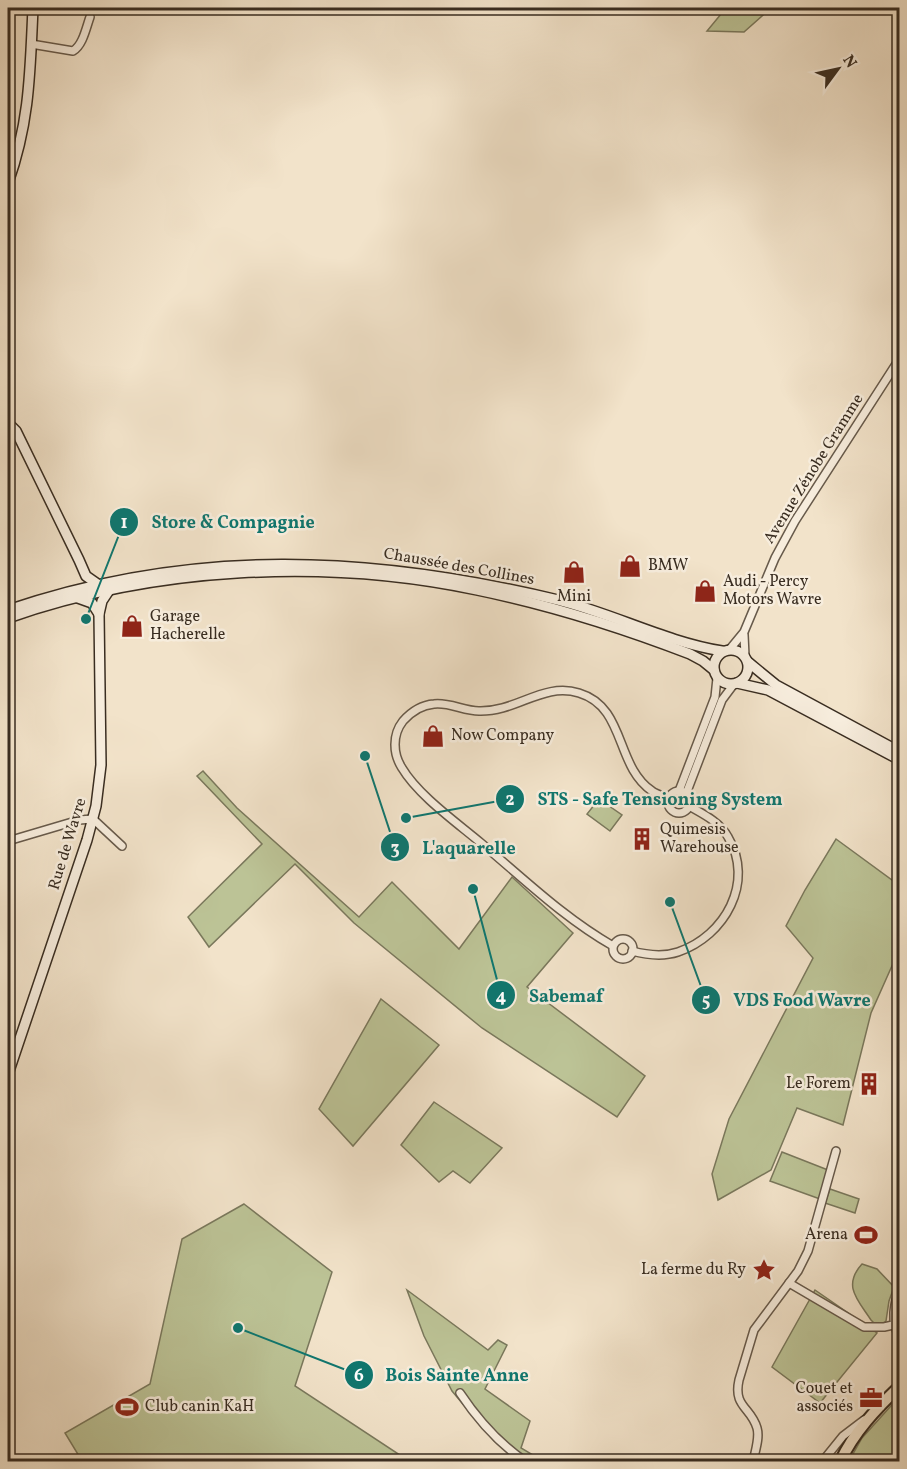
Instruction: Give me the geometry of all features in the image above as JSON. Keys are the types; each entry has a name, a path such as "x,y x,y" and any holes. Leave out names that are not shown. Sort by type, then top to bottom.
{"main road":[{"path":"8,183 28,106 33,8"},
{"path":"8,423 15,432 83,571 96,588"},
{"name":"Chaussée des Collines","path":"8,609 157,573 199,568 288,564 392,569 486,584 560,601 694,646 726,650"},
{"path":"83,571 73,593 92,603 99,614"},
{"name":"Chaussée des Collines","path":"96,588 110,589 213,575 287,572 389,577 477,590 552,607 633,632 690,654 703,661 715,674"},
{"name":"Rue de Wavre","path":"8,1074 93,819 101,765 99,614 102,601 110,589"},
{"name":"Chaussée des Collines","path":"8,618 73,593"},
{"path":"900,749 879,741 776,685 736,650 726,650 715,659 715,674 725,683 768,690 900,760"},
{"path":"736,684 748,672 747,659"},
{"path":"840,1461 873,1412 900,1386"}],"street":[{"path":"31,44 73,51 81,43 90,17"},
{"name":"Avenue Zénobe Gramme","path":"726,650 744,632 775,558 795,521 900,358"},
{"name":"Avenue Zénobe Gramme","path":"744,632 747,659"},
{"path":"682,793 715,697 715,674"},
{"path":"682,793 722,700 736,684"},
{"path":"613,946 571,919 430,799 401,767 396,753 396,733 409,715 421,707 435,704 476,711 492,711 520,704 553,690 581,693 604,708 613,721 624,752 640,781 653,792 668,798"},
{"path":"673,792 682,793 689,798 689,806 682,812 675,812 669,806 668,798 673,792"},
{"path":"632,951 646,955 662,955 690,946 714,931 732,904 738,887 739,870 736,852 728,836 718,824 689,806"},
{"path":"8,841 79,820 93,819 122,846"},
{"path":"625,939 632,945 632,951 629,956 621,958 614,953 613,946 617,940 625,939"},
{"path":"753,1461 758,1440 757,1426 741,1405 737,1388 754,1330 801,1265 811,1241 836,1151"},
{"path":"789,1283 864,1327 893,1325"},
{"path":"900,1286 893,1314 893,1325 900,1339"},
{"path":"460,1393 471,1410 497,1439 526,1461"},
{"path":"822,1461 843,1436 873,1412"}],"green space":[{"path":"726,8 771,8 744,32 707,31"},
{"path":"203,771 237,808 359,917 392,882 459,949 512,877 573,933 527,987 645,1076 617,1117 482,1028 354,923 295,864 209,947 188,917 262,844 197,776"},
{"path":"599,799 622,815 610,831 587,814"},
{"path":"836,839 900,886 899,950 871,1013 843,1125 797,1108 771,1170 718,1200 712,1174 729,1119 813,958 786,926"},
{"path":"381,999 439,1045 353,1146 319,1109"},
{"path":"434,1102 502,1148 470,1183 453,1171 439,1182 401,1145"},
{"path":"782,1152 828,1170 820,1199 770,1181"},
{"path":"830,1189 859,1199 855,1213 825,1203"},
{"path":"244,1204 332,1272 295,1386 409,1461 82,1461 65,1433 150,1384 182,1239"},
{"path":"862,1264 877,1269 894,1287 886,1321 883,1324 875,1324 871,1320 854,1293 853,1279"},
{"path":"407,1290 488,1350 498,1340 507,1345 485,1389 530,1421 521,1448 543,1461 523,1461 494,1441 452,1391 424,1336"},
{"path":"815,1290 877,1333 820,1403 772,1367"},
{"path":"899,1397 899,1461 849,1461 862,1438"}],"place":[{"name":"BMW","path":"630,566"},
{"name":"Mini","path":"574,572"},
{"name":"Audi - Percy Motors Wavre","path":"705,591"},
{"name":"Store & Compagnie","path":"86,619"},
{"name":"Garage Hacherelle","path":"132,626"},
{"name":"Now Company","path":"433,736"},
{"name":"L'aquarelle","path":"365,756"},
{"name":"STS - Safe Tensioning System","path":"406,818"},
{"name":"Quimesis Warehouse","path":"642,839"},
{"name":"Sabemaf","path":"473,889"},
{"name":"VDS Food Wavre","path":"670,902"},
{"name":"Le Forem","path":"869,1084"},
{"name":"Arena","path":"866,1235"},
{"name":"La ferme du Ry","path":"764,1270"},
{"name":"Bois Sainte Anne","path":"238,1328"},
{"name":"Couet et associés","path":"871,1398"},
{"name":"Club canin KaH","path":"127,1407"}]}
